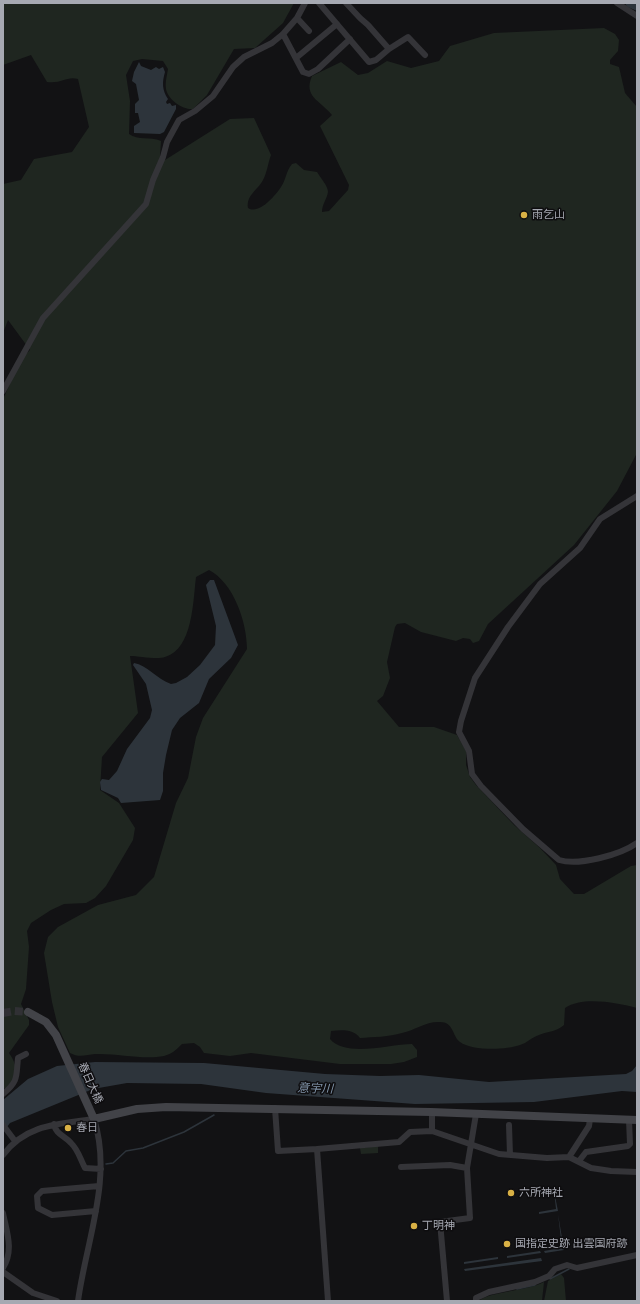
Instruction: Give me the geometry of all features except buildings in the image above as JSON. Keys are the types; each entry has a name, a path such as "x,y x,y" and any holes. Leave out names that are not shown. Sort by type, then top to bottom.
{"street":[{"path":"3,391 43,318 146,204 167,142 179,120 195,111 213,96 233,68 244,57 272,43 282,34 297,18 305,3"},
{"path":"319,3 369,62 376,60 389,49 408,37 425,55"},
{"path":"346,3 389,49"},
{"path":"617,3 637,16"},
{"path":"297,18 309,31"},
{"path":"296,58 337,24"},
{"path":"282,34 303,72 312,73 350,39"},
{"path":"637,496 600,520 580,548 540,584 508,626 474,678 459,728 469,751 472,774 481,786 523,829 559,860 566,863 604,857 627,850 637,843"},
{"name":"春日大橋","path":"28,1012 38,1016 48,1025 68,1059 93,1118"},
{"path":"3,1094 15,1082 18,1070 18,1058 26,1054"},
{"path":"3,1155 15,1139 30,1131 54,1124 157,1107 432,1112 633,1120 630,1144 628,1146 586,1152 579,1161"},
{"path":"275,1108 278,1151 399,1142 410,1132 432,1131 510,1155 547,1158 569,1157 591,1168 611,1171 637,1172"},
{"path":"432,1112 432,1131"},
{"path":"447,1301 440,1224 442,1221 470,1218 467,1168 476,1114"},
{"path":"78,1301 96,1211 101,1169 101,1149 93,1118"},
{"path":"569,1157 589,1126 590,1119"},
{"path":"54,1124 57,1133 68,1140 79,1153 85,1168 101,1169"},
{"path":"3,1125 15,1139"},
{"path":"509,1125 510,1155"},
{"path":"317,1149 328,1301"},
{"path":"402,1167 450,1165 467,1168"},
{"path":"96,1211 52,1215 38,1208 37,1196 42,1191 99,1186"},
{"path":"3,1213 9,1241 9,1256 3,1268"},
{"path":"469,1301 489,1292 535,1282 549,1276 555,1269 566,1265 577,1268 637,1255"},
{"path":"3,1272 33,1293 57,1301"}],"shaded area":[{"path":"3,3 294,3 283,23 255,48 234,49 207,95 193,109 185,108 176,104 167,93 166,81 168,69 163,61 142,59 133,61 126,75 130,101 129,134 136,137 161,141 160,156 165,160 230,119 254,118 271,155 266,174 261,184 249,200 248,208 252,209 262,207 271,199 283,184 292,164 296,163 304,170 317,172 325,184 328,192 322,212 329,211 348,190 349,185 320,126 332,115 314,98 310,89 312,76 341,62 358,75 368,73 387,61 411,68 439,61 450,46 494,33 604,28 615,34 619,40 618,51 610,60 610,64 619,67 625,93 637,107 637,453 617,491 574,545 488,624 479,641 473,643 470,639 463,638 456,641 421,632 405,623 397,624 387,662 390,678 383,696 377,701 399,727 434,727 457,735 466,751 466,765 470,777 514,825 540,848 556,865 560,879 574,894 584,894 631,866 637,865 637,1008 620,1004 590,1001 572,1004 565,1008 564,1025 561,1027 536,1036 520,1045 498,1049 465,1045 457,1039 448,1024 440,1022 426,1024 407,1032 381,1037 360,1038 354,1033 343,1030 331,1031 330,1039 337,1045 346,1048 369,1049 412,1044 417,1050 417,1057 404,1062 391,1064 340,1064 251,1053 230,1056 204,1053 200,1047 194,1043 182,1044 169,1054 156,1057 103,1054 79,1056 70,1053 58,1027 52,1002 44,953 48,937 58,927 98,905 136,895 154,877 176,803 188,778 196,737 203,718 247,649 242,616 232,594 218,576 209,570 196,577 190,623 181,644 174,652 162,658 130,656 138,713 102,757 100,790 119,803 135,828 133,840 106,886 95,898 86,903 64,904 51,910 31,923 27,931 29,947 26,989 21,1004 29,1020 29,1025 9,1053 12,1057 16,1070 10,1087 3,1089 3,399 22,358 30,350 8,320 3,333 3,184 21,180 34,159 72,152 89,127 78,79 70,78 56,82 47,82 31,55 3,65"},
{"path":"378,1146 378,1153 361,1154 360,1148"},
{"path":"561,1274 564,1278 566,1301 544,1301 548,1281"},
{"path":"544,1282 542,1301 479,1301 483,1298 528,1288"}],"water":[{"path":"139,62 141,66 151,70 156,67 159,69 163,67 165,72 163,83 168,99 166,102 167,104 170,103 172,106 176,105 176,109 164,132 160,134 134,133 134,126 140,122 138,113 135,113 135,104 139,100 136,84 132,81 134,72"},
{"path":"210,580 214,580 238,645 231,658 209,679 199,703 180,718 172,730 166,755 163,773 163,791 160,800 121,803 118,798 101,790 100,782 102,779 109,780 117,771 127,749 150,718 152,710 146,684 133,665 134,663 143,666 161,679 171,684 187,677 200,665 215,645 216,626 206,585"},
{"name":"意宇川","path":"95,1062 204,1063 325,1074 380,1076 419,1075 489,1082 626,1074 632,1071 637,1065 637,1092 622,1091 534,1102 415,1104 266,1093 201,1084 127,1083 93,1089 10,1123 3,1132 3,1100 28,1079 57,1066"},
{"path":"554,1191 558,1211 539,1214 539,1212 556,1209"},
{"path":"558,1214 564,1250 545,1253 544,1251 562,1248"},
{"path":"540,1251 541,1253 507,1258 507,1256"},
{"path":"498,1257 498,1259 464,1264 464,1262"},
{"path":"541,1258 542,1261 465,1271 464,1269"}],"waterway":[{"path":"630,3 637,6"},
{"path":"106,1164 113,1163 126,1151 143,1148 184,1132 214,1115"},
{"path":"550,1279 569,1269"},
{"path":"517,1289 535,1285"}],"tunnel":[{"path":"3,1013 14,1011 28,1012"}],"place":[{"name":"雨乞山","path":"524,215"},
{"name":"春日","path":"68,1128"},
{"name":"六所神社","path":"511,1193"},
{"name":"丁明神","path":"414,1226"},
{"name":"国指定史跡 出雲国府跡","path":"507,1244"}]}
